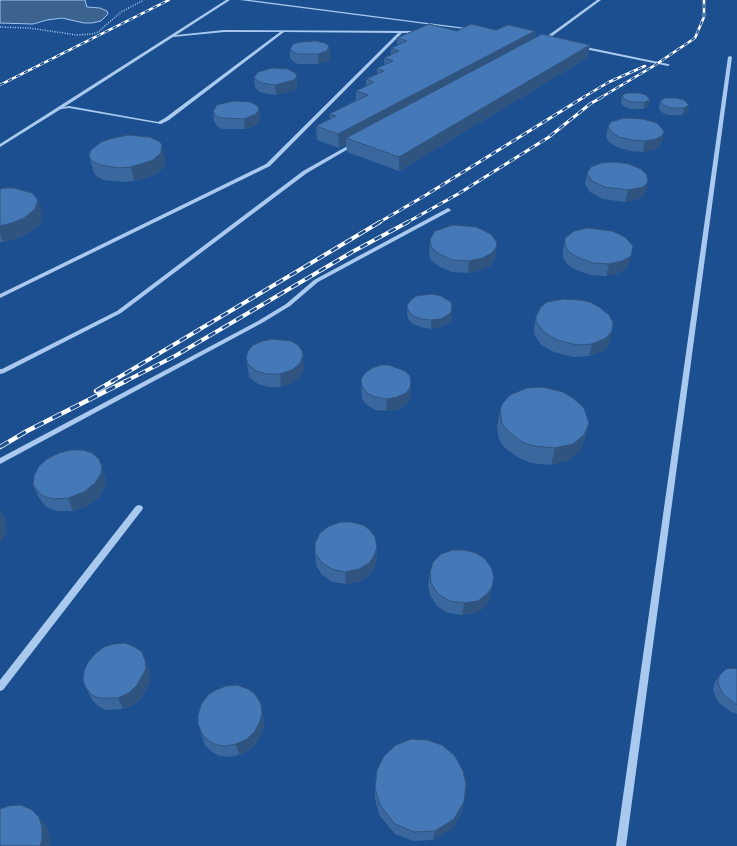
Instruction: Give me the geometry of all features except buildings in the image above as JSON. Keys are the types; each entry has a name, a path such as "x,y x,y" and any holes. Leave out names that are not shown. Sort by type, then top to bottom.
{"lane":[{"path":"0,146 228,0"},
{"path":"242,0 480,30"},
{"path":"545,40 600,0"},
{"path":"172,36 224,30 427,32"},
{"path":"61,108 69,107 160,123 284,31"},
{"path":"0,296 268,165 401,32"},
{"path":"464,33 472,33"},
{"path":"538,41 553,41"},
{"path":"574,46 668,65"},
{"path":"621,846 730,57"},
{"path":"0,371 2,372 120,312 306,172 362,141"},
{"path":"0,461 260,322 288,305 316,281 448,210"},
{"path":"0,687 139,508"}],"path":[{"path":"0,27 29,28 77,35 92,34 98,32 121,12 144,0"}],"water":[{"path":"0,0 85,0 87,7 100,8 107,11 108,14 101,21 92,23 84,23 62,18 33,24 0,23"}],"railway":[{"path":"0,85 169,0"},
{"path":"600,98 652,67 695,38 704,17 704,0"},
{"path":"582,98 609,82 645,66"},
{"path":"378,223 584,97"},
{"path":"406,223 458,194 549,137 590,104 602,97"},
{"path":"111,382 380,222"},
{"path":"124,382 175,356 352,252 408,222"},
{"path":"96,391 113,381"},
{"path":"0,447 27,431 126,381"}]}
